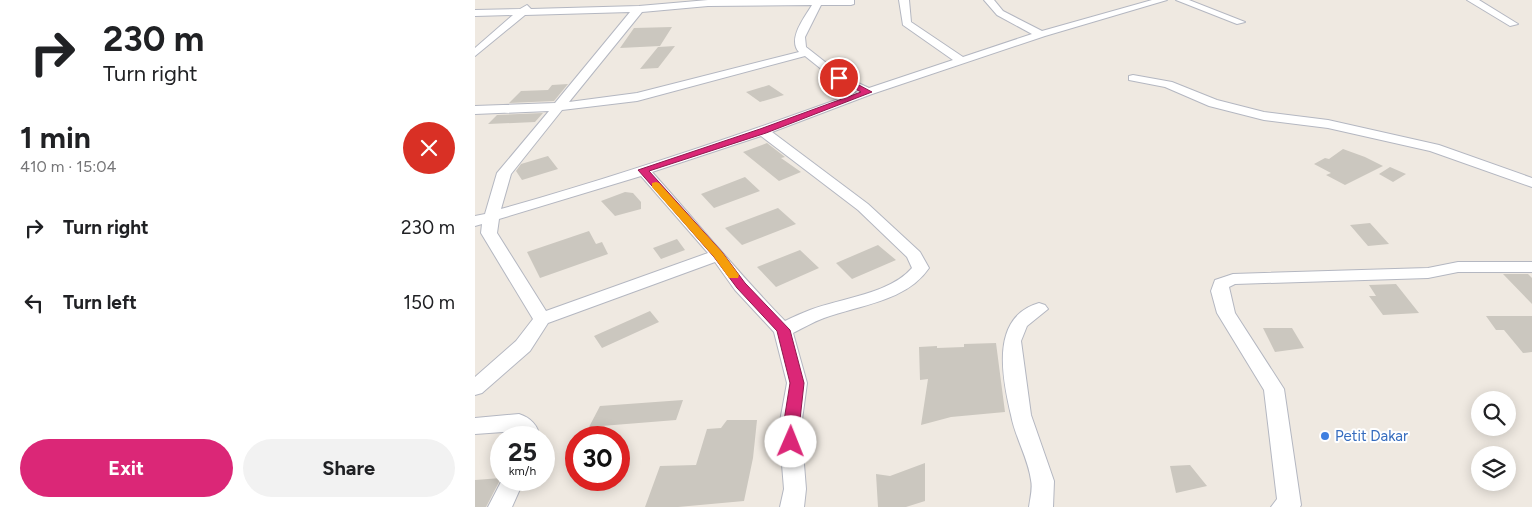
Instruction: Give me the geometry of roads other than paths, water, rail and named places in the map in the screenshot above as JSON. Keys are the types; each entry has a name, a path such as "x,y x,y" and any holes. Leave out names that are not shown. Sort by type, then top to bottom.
{"street":[{"path":"475,53 537,0"},
{"path":"904,0 906,23 963,61"},
{"path":"989,0 1000,13 1041,34"},
{"path":"482,219 763,131 868,92 1041,34 1162,0"},
{"path":"1181,0 1239,22"},
{"path":"1472,0 1513,24"},
{"path":"818,1 800,37 801,48 806,54 839,78 868,92"},
{"path":"475,13 639,9 708,4 851,2"},
{"path":"482,219 500,193 504,173 639,9"},
{"path":"475,110 558,107 637,97 806,54"},
{"path":"1133,78 1168,84 1213,103 1264,116 1328,124 1434,148 1532,184"},
{"path":"763,131 863,207 915,256 921,268 912,280 898,288 816,314 783,330"},
{"path":"643,170 718,254 741,286 783,330 797,383 790,427 795,489 792,507"},
{"path":"482,219 542,319"},
{"path":"475,388 523,346 542,319 718,254"},
{"path":"1288,506 1274,389 1226,313 1220,291 1221,284 1233,280 1428,273 1458,267 1532,268"},
{"path":"1039,309 1019,323 1012,341 1013,362 1021,415 1043,481 1041,507"},
{"path":"475,426 519,422 524,426"},
{"path":"500,507 508,491"}],"place":[{"name":"Petit Dakar","path":"1325,436"}]}
